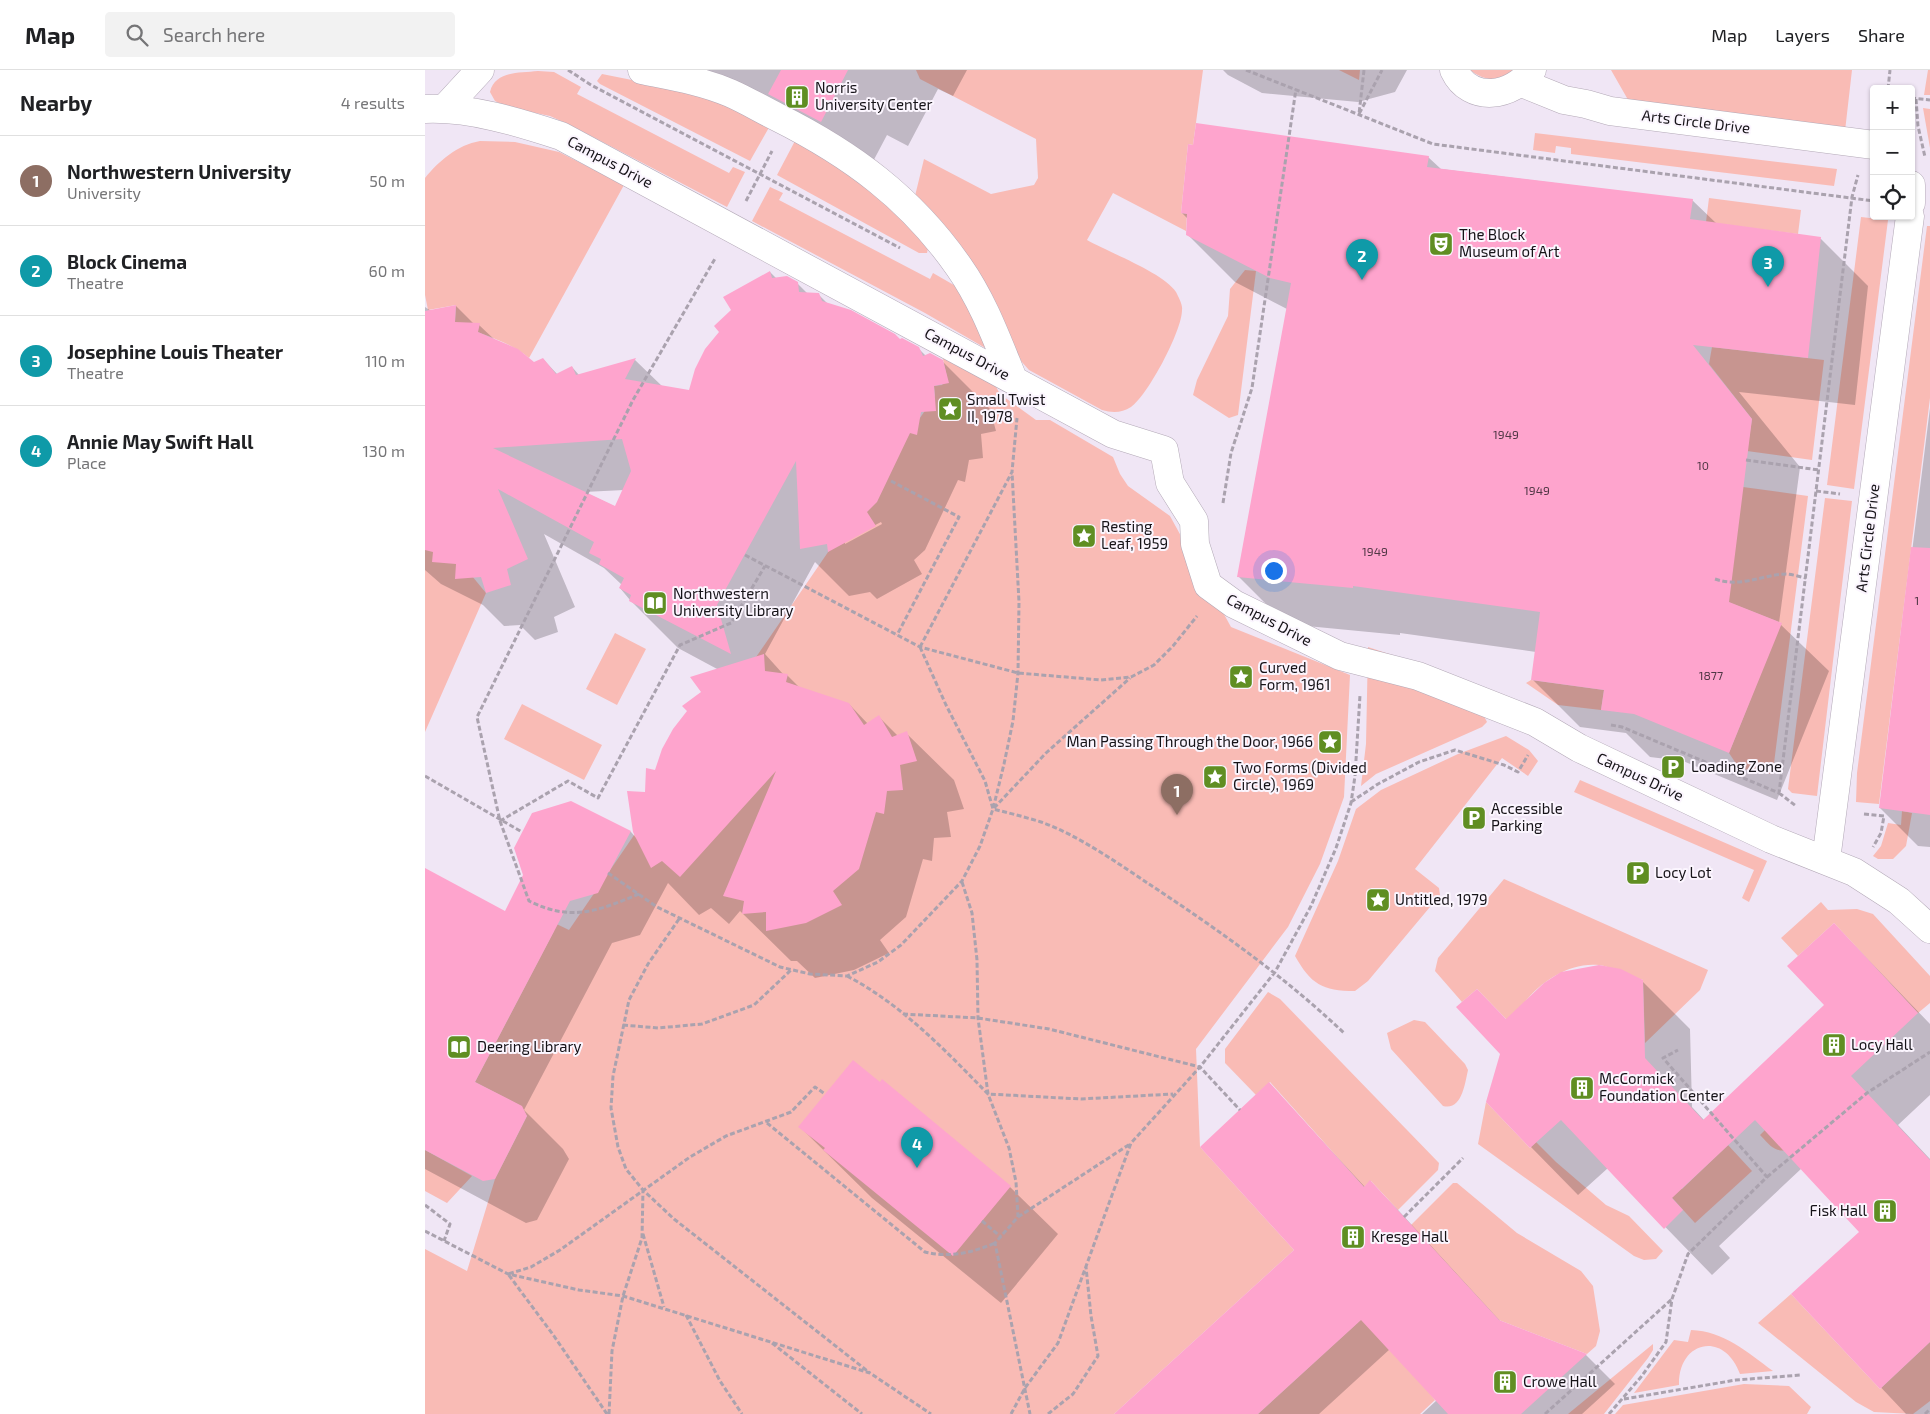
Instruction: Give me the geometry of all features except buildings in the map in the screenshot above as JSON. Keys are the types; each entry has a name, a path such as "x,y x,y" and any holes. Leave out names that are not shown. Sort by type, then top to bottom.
{"lane":[{"path":"435,109 480,70"},
{"path":"642,70 677,77 729,92 826,142 886,185 924,220 958,266 985,312 1013,379"},
{"name":"Arts Circle Drive","path":"1454,70 1465,84 1479,91 1501,92 1527,76 1564,100 1610,111 1870,144"},
{"name":"Campus Drive","path":"435,109 522,124 561,136 1113,434 1164,450 1170,483 1193,521 1195,544 1208,584 1234,604 1340,656 1418,676 1535,722 1579,748 1771,839 1826,860 1878,885 1899,900 1930,929"},
{"name":"Arts Circle Drive","path":"1826,860 1908,220"}],"path":[{"path":"568,70 591,85 905,250"},
{"path":"1246,70 1433,144 1870,200"},
{"path":"1359,114 1364,70"},
{"path":"1359,114 1382,70"},
{"path":"1888,85 1890,70"},
{"path":"1222,508 1231,452 1252,388 1295,89"},
{"path":"1915,98 1930,100"},
{"path":"1915,109 1928,164"},
{"path":"1779,793 1852,197 1859,172"},
{"path":"744,204 760,173"},
{"path":"639,894 599,911 563,913 547,910 529,901 500,821 477,717 633,400 719,253"},
{"path":"847,976 878,962 901,945 962,881 980,846 993,809 1013,721 1017,673 1019,602 1012,472 1017,412 1013,379"},
{"path":"1746,460 1819,470"},
{"path":"920,647 1012,472"},
{"path":"891,481 959,517 897,635"},
{"path":"745,555 920,647 1017,673 1101,680 1131,677"},
{"path":"500,821 568,781 599,798 680,645 731,623 765,566"},
{"path":"1715,579 1728,583 1750,582 1787,574 1806,578"},
{"path":"993,809 1046,753 1131,677 1154,664 1173,646 1201,612"},
{"path":"920,647 985,781 993,809"},
{"path":"767,1123 925,1252 942,1256 979,1250 995,1243 1018,1217 1131,1143 1200,1067 1275,972 1311,906 1336,848 1351,803 1355,776 1360,690"},
{"path":"1604,724 1622,727 1779,793 1796,806"},
{"path":"1351,803 1378,784 1419,762 1455,750 1504,764 1517,772 1529,753"},
{"path":"425,776 522,832"},
{"path":"993,809 1041,822 1061,831 1130,871 1227,935 1275,972 1345,1033"},
{"path":"1859,813 1884,816 1881,833 1871,850"},
{"path":"609,873 679,919 780,967 810,974 847,976 874,990 952,1057 988,1094 1081,1099 1174,1094"},
{"path":"962,881 972,913 977,960 978,1018 988,1094 1009,1148 1016,1182 1018,1217"},
{"path":"679,919 648,964 629,1000 623,1024 613,1076 611,1108 618,1147 626,1169 643,1190 704,1244 870,1373 931,1414"},
{"path":"623,1024 658,1028 702,1024 755,1005 791,970"},
{"path":"903,1014 978,1018 1049,1030 1200,1067 1239,1110"},
{"path":"1678,1050 1663,1058 1767,1177"},
{"path":"1609,1414 1667,1342 1671,1299 1688,1254 1767,1177 1867,1093 1930,1052"},
{"path":"509,1274 531,1268 560,1250 690,1157 726,1136 767,1123 791,1112 815,1087 825,1094"},
{"path":"1011,1414 1025,1388 1058,1343 1131,1143"},
{"path":"1404,1217 1463,1158"},
{"path":"608,1414 612,1351 623,1296 636,1259 642,1231 643,1190"},
{"path":"425,1205 450,1224 444,1241"},
{"path":"982,1221 1001,1236"},
{"path":"425,1231 509,1274 579,1290 623,1296 870,1373"},
{"path":"642,1231 664,1308"},
{"path":"995,1243 1030,1414"},
{"path":"1048,1414 1073,1394 1098,1356 1086,1266"},
{"path":"509,1274 608,1414"},
{"path":"1545,1414 1671,1299"},
{"path":"685,1314 720,1381 742,1414"},
{"path":"769,1341 862,1414"},
{"path":"1623,1399 1736,1380 1801,1375"},
{"path":"1925,1414 1930,1409"}],"shaded area":[{"path":"916,70 1203,70 1193,145 1188,144 1181,213 1187,214 1186,231 1113,193 1087,240 1135,263 1160,278 1176,292 1182,306 1181,320 1163,362 1146,390 1131,407 1117,412 1102,410 1029,370 1021,361 1006,326 915,196 924,159 991,194 1034,185 1038,178 1036,139 920,79"},
{"path":"1339,70 1360,70 1359,80"},
{"path":"1470,70 1518,70 1500,79 1487,79"},
{"path":"1611,70 1852,70 1845,131 1631,105"},
{"path":"1928,70 1930,70 1930,95 1924,95"},
{"path":"538,71 554,72 581,87 577,94 729,173 733,167 745,172 727,207 572,126 550,116 507,107 495,101 490,92 497,80 509,74"},
{"path":"602,74 702,94 771,124 750,161 600,84 597,81"},
{"path":"1923,108 1930,109 1930,148"},
{"path":"1535,133 1837,169 1834,186 1571,154 1571,148 1556,146 1555,153 1533,150"},
{"path":"796,139 887,200 928,248 927,253 919,253 777,175"},
{"path":"480,141 515,142 559,152 624,185 529,358 503,342 455,322 456,305 428,310 425,295 425,178 436,166 456,150"},
{"path":"770,187 783,193 779,200 930,279 933,273 959,288 987,349 925,313 752,221"},
{"path":"1709,198 1801,210 1798,234 1706,222"},
{"path":"1861,217 1870,218 1870,220 1888,220 1854,489 1827,485"},
{"path":"1927,226 1930,226 1930,398 1879,804 1856,802 1857,773"},
{"path":"1245,270 1256,271 1238,415 1229,418 1193,395 1197,380 1228,316 1230,289"},
{"path":"1712,347 1824,360 1812,460 1747,451 1752,419 1709,364"},
{"path":"942,355 994,383 1000,394 1036,420 1050,420 1113,457 1120,474 1128,486 1170,516 1231,627 1350,675 1344,797 1320,864 1288,927 1196,1049 1200,1147 1294,1250 1114,1414 425,1414 425,1249 467,1271 495,1179 527,1116 521,1106 475,1082 554,931 540,916 569,930 935,396 934,386 942,385 947,377"},
{"path":"1743,487 1808,496 1773,771 1770,774 1739,768 1729,753 1781,623 1652,572"},
{"path":"1825,498 1852,501 1817,796 1792,793 1788,789"},
{"path":"425,519 486,593 425,732"},
{"path":"615,633 646,649 617,705 586,689"},
{"path":"1368,647 1419,664 1484,716 1487,722 1482,727 1376,774 1361,786 1366,744"},
{"path":"1531,680 1604,690 1601,710 1558,705 1526,683"},
{"path":"522,704 602,745 584,780 504,739"},
{"path":"1506,736 1529,750 1538,761 1528,776 1502,758 1415,869 1439,888 1440,895 1368,981 1355,991 1344,991 1326,987 1312,979 1295,956 1338,861 1356,809 1381,790 1458,754"},
{"path":"1580,780 1767,861 1749,902 1742,898 1754,870 1574,792"},
{"path":"1902,811 1912,813 1906,846 1893,859 1878,859 1873,856 1881,846 1888,823 1901,825"},
{"path":"1504,879 1708,970 1700,990 1645,1043 1643,980 1604,966 1585,965 1572,968 1546,981 1525,1002 1517,1013 1512,1025 1477,989 1462,1002 1435,971 1438,958"},
{"path":"1821,902 1828,910 1857,909 1873,914 1930,976 1930,1003 1918,1013 1834,923 1798,956 1781,938"},
{"path":"1268,992 1280,999 1439,1163 1438,1170 1398,1210 1371,1181 1364,1187 1270,1082 1256,1095 1225,1063 1225,1049"},
{"path":"1414,1020 1425,1022 1465,1064 1468,1070 1464,1088 1455,1104 1443,1106 1391,1049 1387,1033"},
{"path":"1486,1102 1530,1148 1536,1142 1606,1205 1629,1216 1663,1251 1656,1259 1644,1260 1634,1256 1478,1144"},
{"path":"1765,1130 1796,1149 1784,1151 1772,1147 1760,1135"},
{"path":"1728,1145 1752,1171 1695,1223 1665,1190 1682,1189"},
{"path":"425,1150 472,1176 447,1203 425,1191"},
{"path":"1453,1183 1457,1183 1517,1233 1581,1271 1593,1286 1600,1331 1596,1346 1587,1354 1499,1320 1411,1225"},
{"path":"1791,1294 1880,1389 1930,1342 1930,1401 1913,1414 1874,1412 1856,1402 1758,1323"},
{"path":"1366,1315 1435,1400 1420,1414 1258,1414"},
{"path":"1691,1330 1703,1331 1725,1338 1773,1371 1740,1374 1733,1360 1724,1351 1703,1346 1686,1359 1681,1370 1679,1385 1634,1393 1674,1340 1688,1342"},
{"path":"1653,1344 1653,1350 1648,1358 1604,1414 1568,1414"},
{"path":"1744,1384 1789,1386 1811,1407 1807,1414 1615,1414 1623,1405"}],"place":[{"name":"Norris University Center","path":"797,97"},
{"name":"The Block Museum of Art","path":"1441,244"},
{"name":"Block Cinema","path":"1362,280"},
{"name":"Josephine Louis Theater","path":"1768,287"},
{"name":"Small Twist II, 1978","path":"950,409"},
{"name":"Resting Leaf, 1959","path":"1084,536"},
{"name":"Northwestern University Library","path":"655,603"},
{"name":"Curved Form, 1961","path":"1241,677"},
{"name":"Man Passing Through the Door, 1966","path":"1330,742"},
{"name":"Loading Zone","path":"1673,767"},
{"name":"Two Forms (Divided Circle), 1969","path":"1215,777"},
{"name":"Northwestern University","path":"1177,815"},
{"name":"Accessible Parking","path":"1474,818"},
{"name":"Locy Lot","path":"1638,873"},
{"name":"Untitled, 1979","path":"1378,900"},
{"name":"Locy Hall","path":"1834,1045"},
{"name":"Deering Library","path":"459,1047"},
{"name":"McCormick Foundation Center","path":"1582,1088"},
{"name":"Annie May Swift Hall","path":"917,1168"},
{"name":"Fisk Hall","path":"1885,1211"},
{"name":"Kresge Hall","path":"1353,1237"},
{"name":"Crowe Hall","path":"1505,1382"}]}
